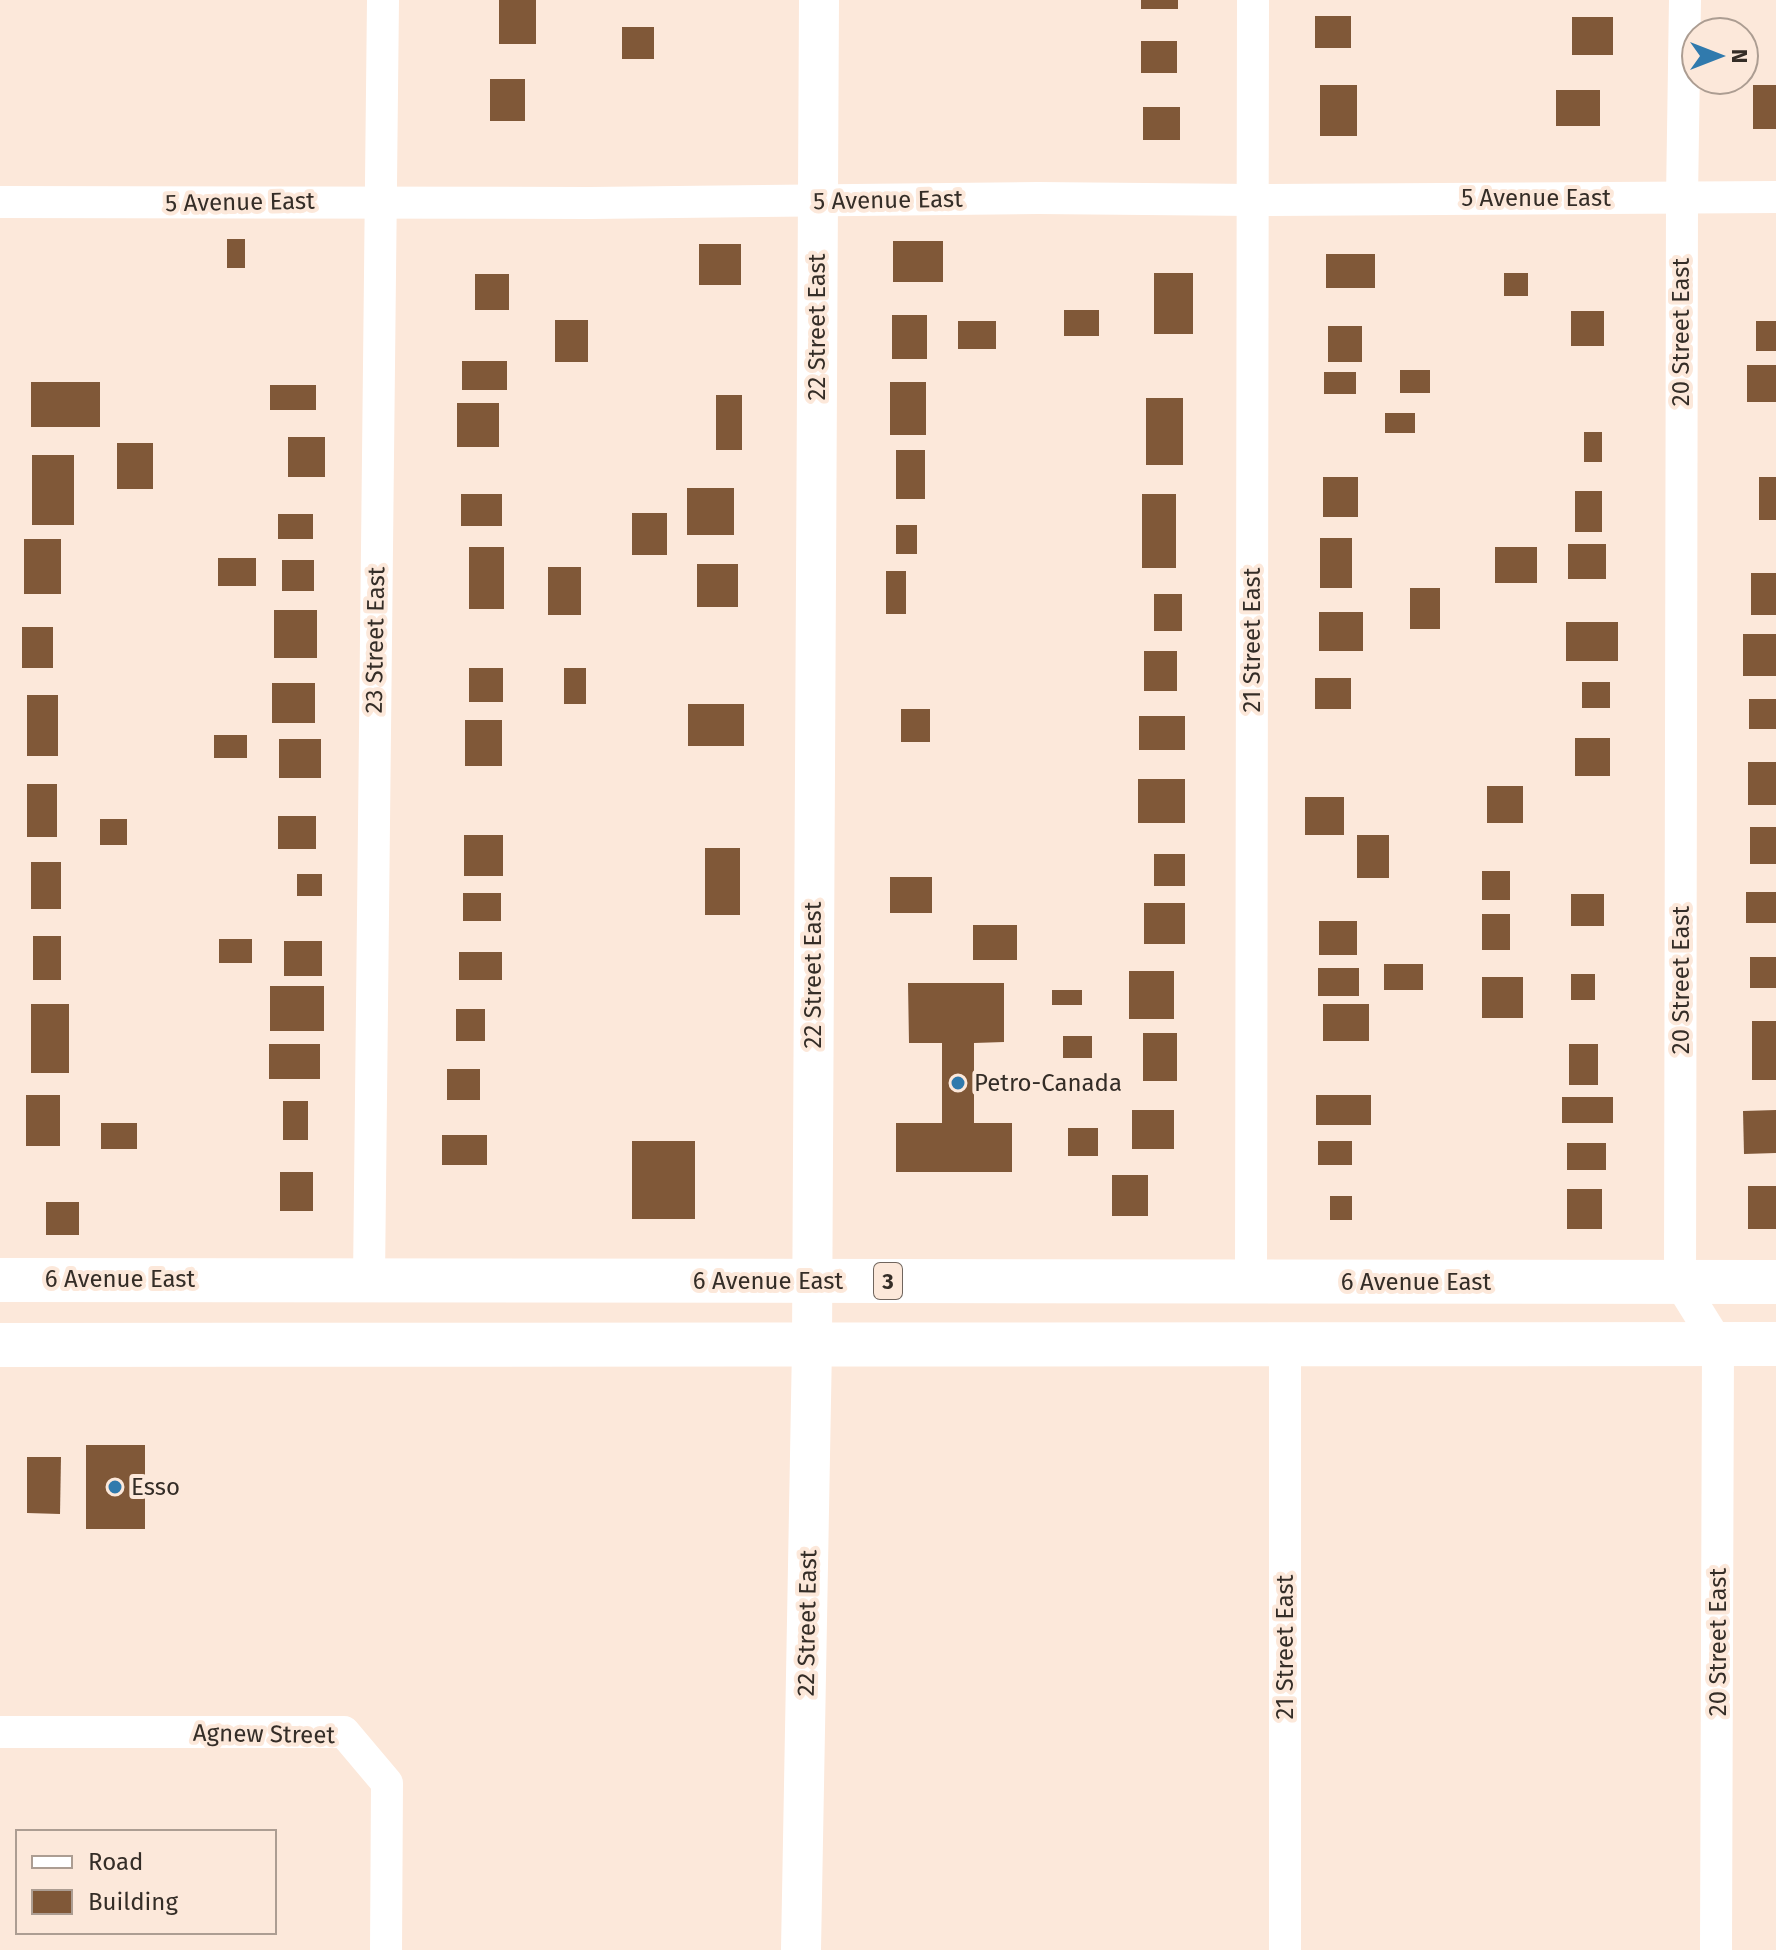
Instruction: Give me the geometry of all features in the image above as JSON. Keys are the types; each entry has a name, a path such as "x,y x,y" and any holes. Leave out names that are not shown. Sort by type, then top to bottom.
{"main road":[{"name":"6 Avenue East","path":"0,1280 1776,1282"},
{"path":"0,1345 1776,1344"}],"street":[{"name":"23 Street East","path":"369,1280 383,0"},
{"name":"22 Street East","path":"801,1950 812,1346 819,0"},
{"name":"21 Street East","path":"1251,1280 1253,0"},
{"name":"20 Street East","path":"1680,1283 1685,0"},
{"name":"5 Avenue East","path":"0,202 590,203 1038,198 1776,197"},
{"path":"1680,1283 1718,1344"},
{"name":"21 Street East","path":"1285,1343 1285,1950"},
{"name":"20 Street East","path":"1716,1950 1718,1344"},
{"name":"Agnew Street","path":"0,1732 344,1732 387,1783 386,1950"}],"building":[{"path":"499,0 536,0 536,44 499,44"},
{"path":"1141,0 1178,0 1178,9 1141,9"},
{"path":"1315,16 1351,16 1351,48 1315,48"},
{"path":"1572,17 1613,17 1613,55 1572,55"},
{"path":"622,27 654,27 654,59 622,59"},
{"path":"1141,41 1177,41 1177,73 1141,73"},
{"path":"490,79 525,79 525,121 490,121"},
{"path":"1320,85 1357,85 1357,136 1320,136"},
{"path":"1760,85 1776,85 1776,129 1753,129 1753,96 1760,96"},
{"path":"1556,90 1600,90 1600,126 1556,126"},
{"path":"1143,107 1180,107 1180,140 1143,140"},
{"path":"227,239 245,239 245,268 227,268"},
{"path":"893,241 943,241 943,282 893,282"},
{"path":"699,244 741,244 741,285 699,285"},
{"path":"1326,254 1375,254 1375,288 1326,288"},
{"path":"1154,273 1193,273 1193,334 1154,334"},
{"path":"1504,273 1528,273 1528,296 1504,296"},
{"path":"475,274 509,274 509,310 475,310"},
{"path":"1064,310 1099,310 1099,336 1064,336"},
{"path":"1571,311 1604,311 1604,346 1571,346"},
{"path":"892,315 927,315 927,359 892,359"},
{"path":"555,320 588,320 588,362 555,362"},
{"path":"958,321 996,321 996,349 958,349"},
{"path":"1756,321 1776,321 1776,351 1756,351"},
{"path":"1328,326 1362,326 1362,362 1328,362"},
{"path":"462,361 507,361 507,390 462,390"},
{"path":"1747,365 1776,365 1776,402 1747,402"},
{"path":"1400,370 1430,370 1430,393 1400,393"},
{"path":"1324,372 1356,372 1356,394 1324,394"},
{"path":"31,382 100,382 100,427 31,427"},
{"path":"890,382 926,382 926,435 890,435"},
{"path":"270,385 316,385 316,410 270,410"},
{"path":"716,395 742,395 742,450 716,450"},
{"path":"1146,398 1183,398 1183,465 1146,465"},
{"path":"457,403 499,403 499,447 457,447"},
{"path":"1385,413 1415,413 1415,433 1385,433"},
{"path":"1584,432 1602,432 1602,462 1584,462"},
{"path":"288,437 325,437 325,477 288,477"},
{"path":"117,443 153,443 153,489 117,489"},
{"path":"896,450 925,450 925,499 896,499"},
{"path":"32,455 74,455 74,525 32,525"},
{"path":"1323,477 1358,477 1358,517 1323,517"},
{"path":"1759,477 1776,477 1776,520 1759,520"},
{"path":"687,488 734,488 734,535 687,535"},
{"path":"1575,491 1602,491 1602,532 1575,532"},
{"path":"461,494 502,494 502,526 461,526"},
{"path":"1142,494 1176,494 1176,568 1142,568"},
{"path":"632,513 667,513 667,555 632,555"},
{"path":"278,514 313,514 313,539 278,539"},
{"path":"896,525 917,525 917,554 896,554"},
{"path":"1320,538 1352,538 1352,588 1320,588"},
{"path":"24,539 61,539 61,594 24,594"},
{"path":"1568,544 1606,544 1606,579 1568,579"},
{"path":"469,547 504,547 504,609 469,609"},
{"path":"1495,547 1537,547 1537,583 1495,583"},
{"path":"218,558 256,558 256,586 218,586"},
{"path":"282,560 314,560 314,591 282,591"},
{"path":"697,564 738,564 738,607 697,607"},
{"path":"548,567 581,567 581,615 548,615"},
{"path":"886,571 906,571 906,614 886,614"},
{"path":"1751,573 1776,573 1776,615 1751,615"},
{"path":"1410,588 1440,588 1440,629 1410,629"},
{"path":"1154,594 1182,594 1182,631 1154,631"},
{"path":"274,610 317,610 317,658 274,658"},
{"path":"1319,612 1363,612 1363,651 1319,651"},
{"path":"1566,622 1618,622 1618,661 1566,661"},
{"path":"22,627 53,627 53,668 22,668"},
{"path":"1743,634 1776,634 1776,676 1743,676"},
{"path":"1144,651 1177,651 1177,691 1144,691"},
{"path":"469,668 503,668 503,702 469,702"},
{"path":"564,668 586,668 586,704 564,704"},
{"path":"1315,678 1351,678 1351,709 1315,709"},
{"path":"1582,682 1610,682 1610,708 1582,708"},
{"path":"272,683 315,683 315,723 272,723"},
{"path":"27,695 58,695 58,756 27,756"},
{"path":"1749,699 1776,699 1776,729 1749,729"},
{"path":"688,704 744,704 744,746 688,746"},
{"path":"901,709 930,709 930,742 901,742"},
{"path":"1139,716 1185,716 1185,750 1139,750"},
{"path":"465,720 502,720 502,766 465,766"},
{"path":"214,735 247,735 247,758 214,758"},
{"path":"1575,738 1610,738 1610,776 1575,776"},
{"path":"279,739 321,739 321,778 279,778"},
{"path":"1748,762 1776,762 1776,805 1748,805"},
{"path":"1138,779 1185,779 1185,823 1138,823"},
{"path":"27,784 57,784 57,837 27,837"},
{"path":"1487,786 1523,786 1523,823 1487,823"},
{"path":"1305,797 1344,797 1344,835 1305,835"},
{"path":"278,816 316,816 316,849 278,849"},
{"path":"100,819 127,819 127,845 100,845"},
{"path":"1750,827 1776,827 1776,864 1750,864"},
{"path":"464,835 503,835 503,876 464,876"},
{"path":"1357,835 1389,835 1389,878 1357,878"},
{"path":"705,848 740,848 740,915 705,915"},
{"path":"1154,854 1185,854 1185,886 1154,886"},
{"path":"31,862 61,862 61,909 31,909"},
{"path":"1482,871 1510,871 1510,900 1482,900"},
{"path":"297,874 322,874 322,896 297,896"},
{"path":"890,877 932,877 932,913 890,913"},
{"path":"1746,892 1776,892 1776,923 1746,923"},
{"path":"463,893 501,893 501,921 463,921"},
{"path":"1571,894 1604,894 1604,926 1571,926"},
{"path":"1144,903 1185,903 1185,944 1144,944"},
{"path":"1482,914 1510,914 1510,950 1482,950"},
{"path":"1319,921 1357,921 1357,955 1319,955"},
{"path":"973,925 1017,925 1017,960 973,960"},
{"path":"33,936 61,936 61,980 33,980"},
{"path":"219,939 252,939 252,963 219,963"},
{"path":"284,941 322,941 322,976 284,976"},
{"path":"459,952 502,952 502,980 459,980"},
{"path":"1750,957 1776,957 1776,988 1750,988"},
{"path":"1384,964 1423,964 1423,990 1384,990"},
{"path":"1318,968 1359,968 1359,996 1318,996"},
{"path":"1129,971 1174,971 1174,1019 1129,1019"},
{"path":"1571,974 1595,974 1595,1000 1571,1000"},
{"path":"1482,977 1523,977 1523,1018 1482,1018"},
{"name":"Petro-Canada","path":"908,983 1004,983 1004,1042 974,1043 974,1123 1012,1123 1012,1172 896,1172 896,1123 942,1123 942,1043 909,1043"},
{"path":"270,986 324,986 324,1031 270,1031"},
{"path":"1052,990 1082,990 1082,1005 1052,1005"},
{"path":"31,1004 69,1004 69,1073 31,1073"},
{"path":"1323,1004 1369,1004 1369,1041 1323,1041"},
{"path":"456,1009 485,1009 485,1041 456,1041"},
{"path":"1752,1021 1776,1021 1776,1080 1752,1080"},
{"path":"1143,1033 1177,1033 1177,1081 1143,1081"},
{"path":"1063,1036 1092,1036 1092,1058 1063,1058"},
{"path":"269,1044 320,1044 320,1079 269,1079"},
{"path":"1569,1044 1598,1044 1598,1085 1569,1085"},
{"path":"447,1069 480,1069 480,1100 447,1100"},
{"path":"26,1095 60,1095 60,1146 26,1146"},
{"path":"1316,1095 1371,1095 1371,1125 1316,1125"},
{"path":"1562,1097 1613,1097 1613,1123 1562,1123"},
{"path":"283,1101 308,1101 308,1140 283,1140"},
{"path":"1132,1110 1174,1110 1174,1149 1132,1149"},
{"path":"1776,1110 1776,1153 1744,1154 1743,1111"},
{"path":"101,1123 137,1123 137,1149 101,1149"},
{"path":"1068,1128 1098,1128 1098,1156 1068,1156"},
{"path":"442,1135 487,1135 487,1165 442,1165"},
{"path":"632,1141 695,1141 695,1219 632,1219"},
{"path":"1318,1141 1352,1141 1352,1165 1318,1165"},
{"path":"1567,1143 1606,1143 1606,1170 1567,1170"},
{"path":"280,1172 313,1172 313,1211 280,1211"},
{"path":"1112,1175 1148,1175 1148,1216 1112,1216"},
{"path":"1748,1186 1776,1186 1776,1229 1748,1229"},
{"path":"1567,1189 1602,1189 1602,1229 1567,1229"},
{"path":"1330,1196 1352,1196 1352,1220 1330,1220"},
{"path":"46,1202 79,1202 79,1235 46,1235"},
{"name":"Esso","path":"86,1445 145,1445 145,1529 86,1529"},
{"path":"27,1457 61,1457 60,1514 27,1513"}],"place":[{"name":"Petro-Canada","path":"958,1083"},
{"name":"Esso","path":"115,1487"}]}
